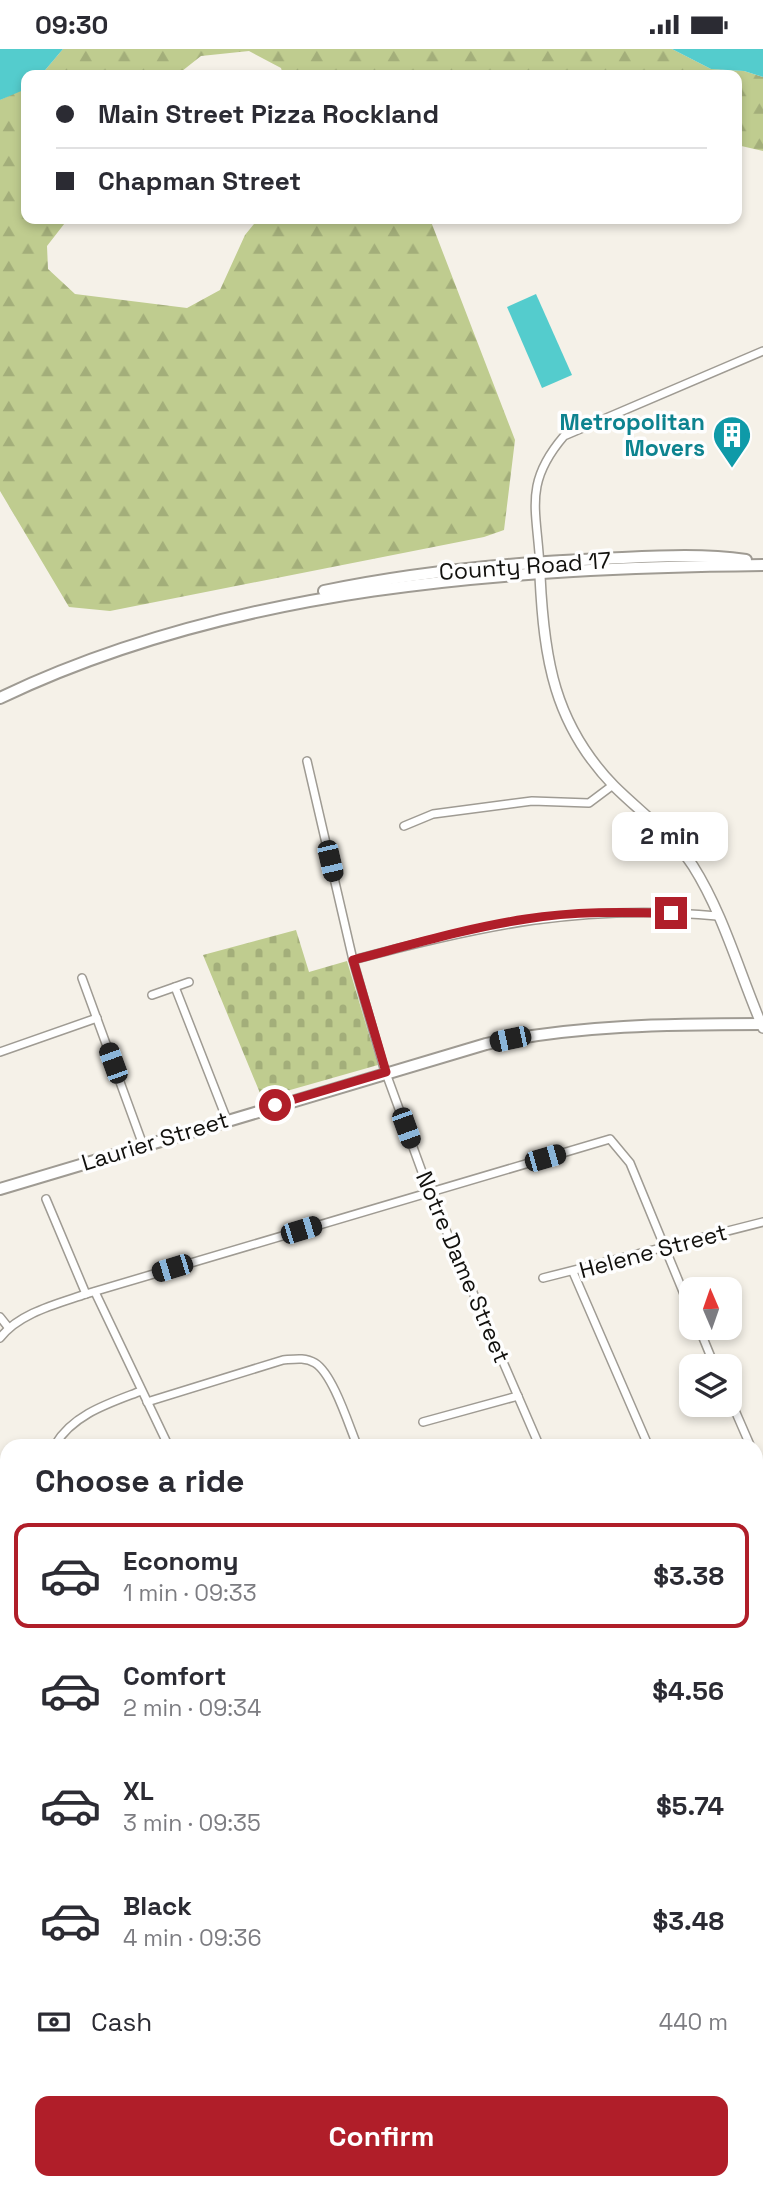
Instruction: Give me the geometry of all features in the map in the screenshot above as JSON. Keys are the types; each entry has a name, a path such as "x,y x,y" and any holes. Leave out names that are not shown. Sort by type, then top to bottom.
{"main road":[{"name":"County Road 17","path":"290,604 318,593 369,582 461,568 540,562 688,557 763,564"},
{"name":"County Road 17","path":"0,698 70,670 217,620 290,604 438,583 763,564"},
{"name":"Laurier Street","path":"0,1189 386,1072 534,1034 629,1025 762,1025"}],"street":[{"path":"762,1025 717,916 691,863 613,785 583,749 556,696 545,647 535,483 545,459 564,436 763,351"},
{"name":"Notre Dame Street","path":"307,761 353,960 386,1072 429,1191 536,1439"},
{"path":"404,826 433,814 531,801 589,803 613,785"},
{"path":"353,960 448,934 527,919 590,912 717,916"},
{"path":"82,978 144,1145"},
{"path":"152,995 189,982"},
{"path":"175,987 227,1120"},
{"path":"0,1052 97,1018"},
{"path":"0,1338 8,1327 95,1291 610,1139 629,1163 679,1283"},
{"path":"46,1199 86,1294"},
{"name":"Helene Street","path":"543,1278 763,1222"},
{"path":"573,1272 645,1439"},
{"path":"95,1291 165,1439"},
{"path":"0,1317 8,1327"},
{"path":"147,1402 283,1360 302,1358 317,1364 329,1380 352,1439"},
{"path":"59,1439 76,1421 141,1391"},
{"path":"424,1422 518,1396"},
{"path":"738,1417 747,1439"}],"green space":[{"path":"63,49 672,49 711,69 728,70 282,70 249,51 201,56 183,70 45,70"},
{"path":"742,71 763,77 763,151 742,146"},
{"path":"21,90 21,224 64,224 47,246 48,269 75,294 187,308 220,290 245,235 254,224 432,224 515,440 504,530 484,537 110,611 69,607 0,491 0,100"},
{"path":"296,930 309,972 347,961 378,1065 262,1098 203,955"}],"water":[{"path":"0,49 63,49 45,70 21,70 21,91 0,100"},
{"path":"672,49 763,49 763,77 742,70 711,69"},
{"path":"536,294 572,375 542,388 507,307"}],"place":[{"name":"Metropolitan Movers","path":"732,469"}],"route":[{"path":"275,1105 386,1072 353,960 448,934 527,919 590,912 671,913"}]}
